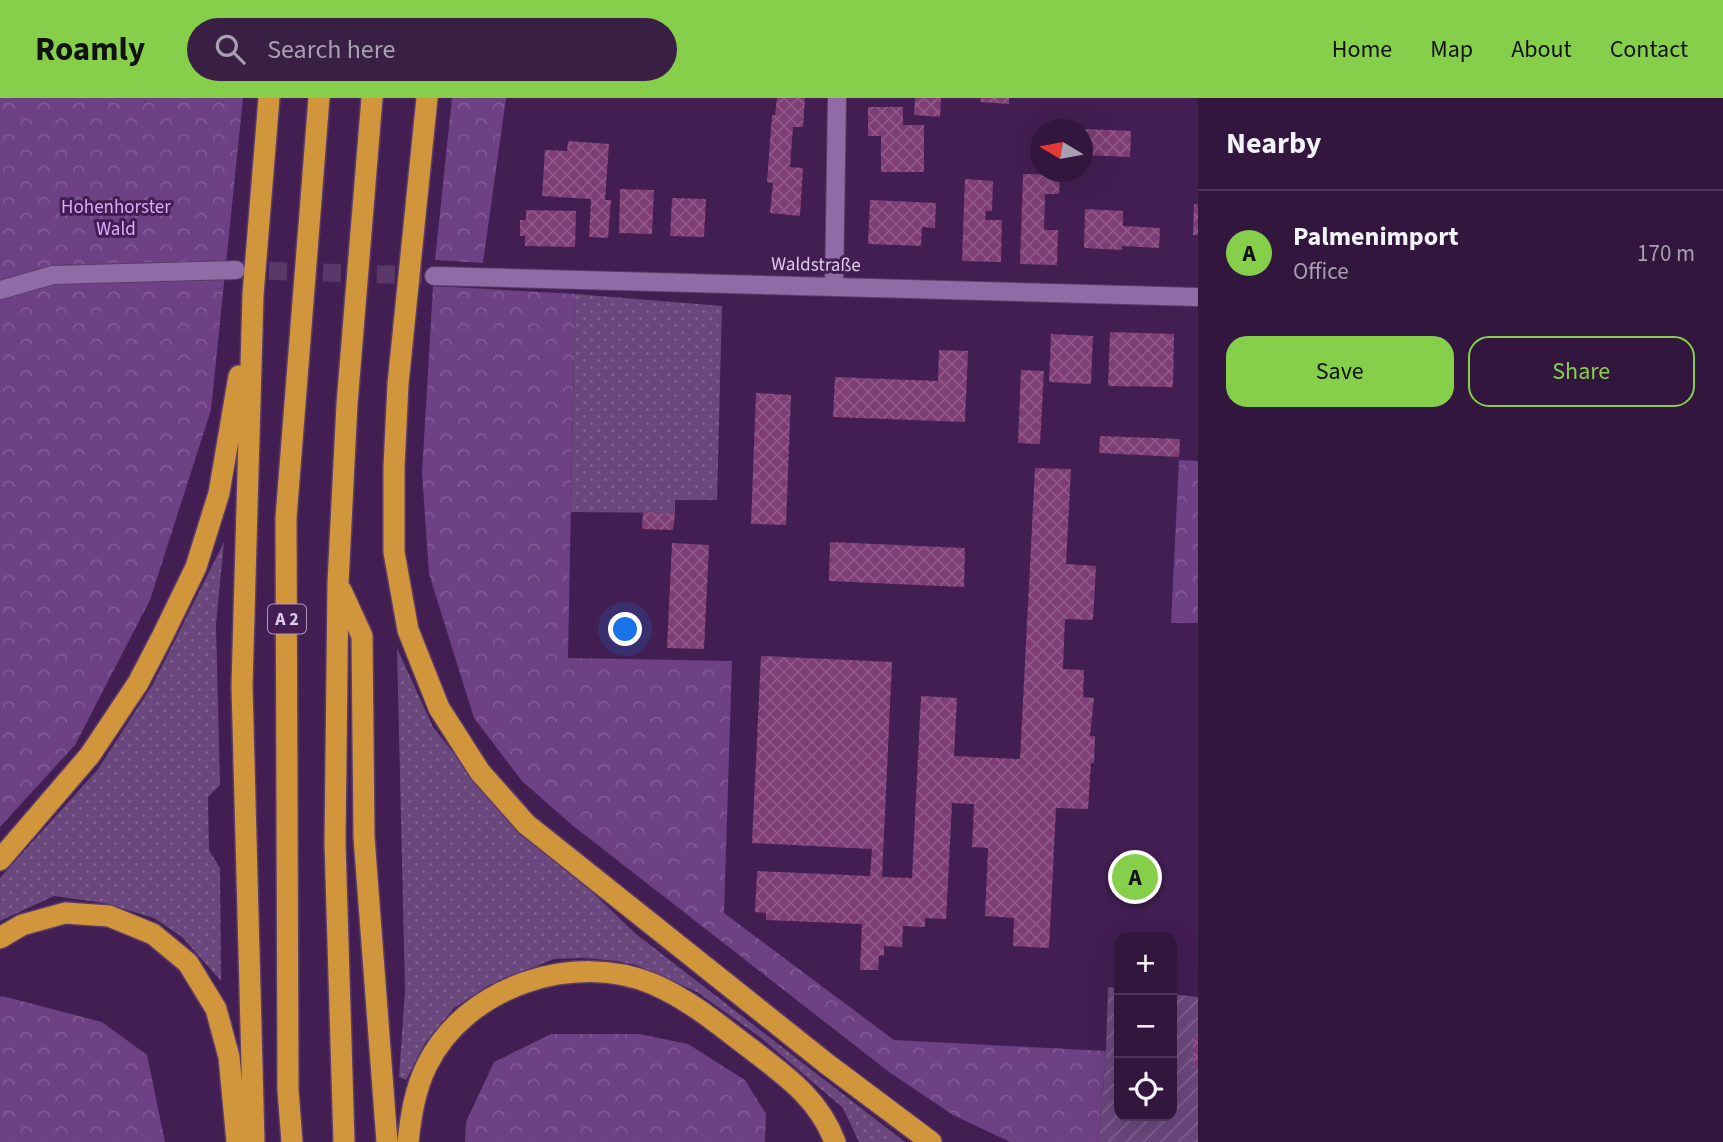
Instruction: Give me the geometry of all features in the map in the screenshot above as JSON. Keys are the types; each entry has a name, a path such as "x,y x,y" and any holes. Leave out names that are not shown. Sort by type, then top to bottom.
{"highway":[{"path":"254,1142 242,686 253,295 269,98"},
{"name":"A 2","path":"292,1142 288,1090 286,518 319,98"},
{"path":"344,1142 335,843 338,583 347,404 372,98"},
{"path":"427,98 398,384 394,552 408,630 439,708 480,772 526,824 827,1064 931,1142"},
{"path":"0,860 90,755 138,683 196,567 219,493 253,295"},
{"path":"338,583 362,636 364,837 387,1142"},
{"path":"0,938 22,925 65,913 110,916 153,934 188,963 216,1009 229,1057 237,1142"},
{"path":"408,1142 411,1111 427,1065 443,1040 465,1017 492,998 523,982 569,972 612,973 652,984 693,1004 795,1083 828,1122 835,1142"}],"street":[{"path":"834,287 837,98"},
{"path":"0,289 53,275 236,270"},
{"name":"Waldstraße","path":"434,276 1198,297"}],"shaded area":[{"path":"575,294 722,306 717,500 675,500 675,513 571,512"},
{"path":"224,542 216,624 220,785 208,797 209,850 220,868 221,981 182,937 154,918 104,903 54,896 0,921 0,878 98,769 153,684"},
{"path":"397,648 433,727 499,810 636,934 905,1142 859,1142 843,1108 760,1037 697,992 636,965 616,961 554,959 489,985 454,1008 425,1043 406,1080 399,1077 405,990"},
{"path":"1108,987 1114,988 1114,1121 1177,1121 1177,995 1198,997 1198,1142 1099,1142"}],"green space":[{"name":"Hohenhorster Wald","path":"0,98 243,98 211,410 150,600 75,745 0,827"},
{"path":"452,98 506,98 483,263 435,260"},
{"path":"433,286 575,294 568,658 732,661 724,913 894,1040 1106,1051 1099,1142 1010,1142 953,1115 889,1072 572,825 522,781 474,718 429,574 422,473"},
{"path":"1179,460 1198,461 1198,623 1171,623"},
{"path":"2,996 102,1022 147,1055 165,1142 0,1142"},
{"path":"551,1034 639,1034 688,1044 745,1080 766,1114 765,1142 465,1142 466,1122 494,1062"}],"building":[{"path":"777,98 805,98 803,127 793,127 790,167 803,168 800,216 770,213 773,183 767,182 772,115 775,115"},
{"path":"915,98 941,98 940,117 914,115"},
{"path":"981,98 1009,98 1009,104 980,102"},
{"path":"868,107 903,107 903,125 924,125 924,172 881,172 881,136 868,136"},
{"path":"1093,129 1131,131 1130,157 1093,155"},
{"path":"568,141 609,144 605,200 611,200 608,238 589,237 591,199 542,196 545,150 567,151"},
{"path":"1023,174 1030,174 1030,182 1060,182 1059,194 1045,194 1044,230 1058,230 1057,265 1020,264"},
{"path":"965,179 993,181 992,211 986,211 985,220 1002,220 1001,262 962,261"},
{"path":"620,189 654,190 652,234 619,233"},
{"path":"672,198 706,199 704,237 670,236"},
{"path":"870,200 936,203 935,228 922,227 921,246 868,244"},
{"path":"1194,204 1198,205 1198,235 1193,235"},
{"path":"1085,209 1123,211 1123,226 1160,228 1159,248 1084,248"},
{"path":"526,210 576,211 575,247 525,246 525,236 520,236 520,220 526,220"},
{"path":"1110,332 1174,334 1173,387 1108,386"},
{"path":"1051,334 1093,336 1091,384 1049,382"},
{"path":"939,350 968,351 965,422 833,417 835,377 938,381"},
{"path":"1021,370 1044,371 1040,444 1018,443"},
{"path":"756,393 791,395 786,525 751,524"},
{"path":"1100,436 1180,439 1179,457 1099,453"},
{"path":"1035,468 1071,469 1066,564 1096,566 1093,620 1065,619 1063,669 1084,670 1083,697 1094,698 1090,736 1095,736 1094,763 1091,763 1088,809 1056,808 1049,948 1013,946 1014,918 985,916 988,848 972,847 974,804 952,803 946,919 925,918 925,927 903,926 902,947 884,946 884,956 879,955 878,970 860,970 862,924 766,920 766,913 755,912 757,871 870,876 872,849 752,843 761,656 892,662 882,877 912,878 921,696 957,698 954,756 1020,759"},
{"path":"643,512 675,513 673,530 642,529"},
{"path":"830,542 965,548 964,587 829,581"},
{"path":"672,543 709,545 704,649 667,648"},
{"path":"1193,1036 1198,1036 1198,1068 1193,1068"}],"tunnel":[{"path":"242,270 434,276"}],"place":[{"name":"Palmenimport","path":"1135,877"}]}
